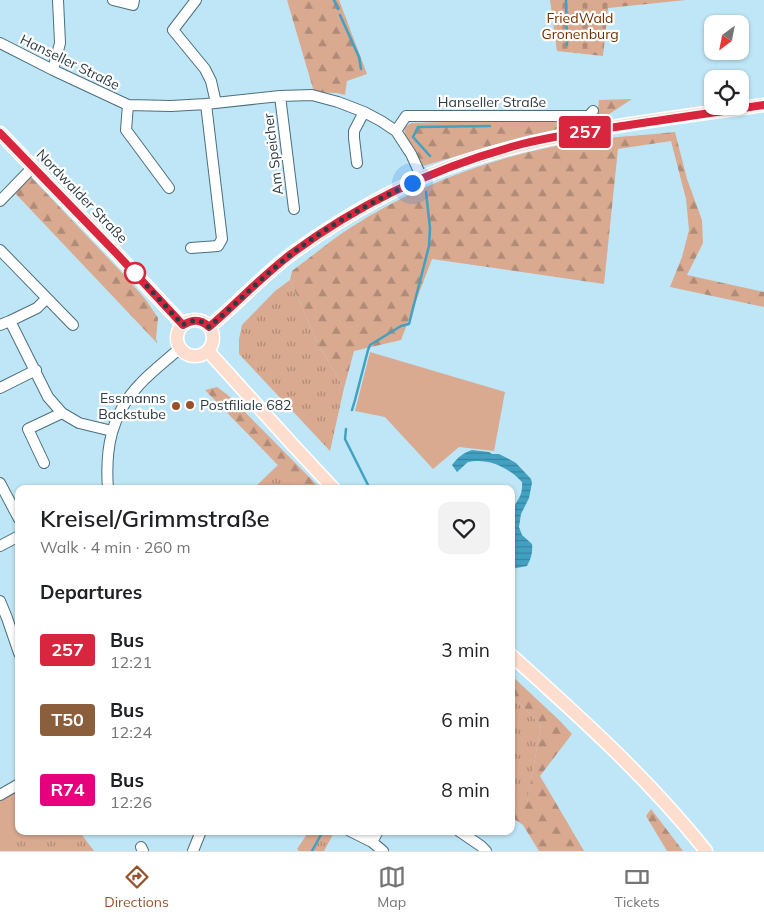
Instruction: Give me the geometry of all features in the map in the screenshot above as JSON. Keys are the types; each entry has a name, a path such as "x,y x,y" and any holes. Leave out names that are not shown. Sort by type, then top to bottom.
{"main road":[{"path":"209,327 292,254 344,219 422,178 470,160 523,144 603,129 764,105"},
{"name":"Nordwalder Straße","path":"0,133 183,325"},
{"path":"195,320 205,323 209,327 213,337 208,351 196,356 184,352 180,348 178,335 183,325 195,320"},
{"path":"208,351 330,485"},
{"path":"515,659 627,763 706,851"}],"street":[{"path":"53,70 60,43 58,0"},
{"path":"113,0 133,5 134,0"},
{"path":"191,248 218,246 222,239 210,81 204,69 174,30 196,0"},
{"name":"Hanseller Straße","path":"0,43 128,105 171,106 312,95 351,106 396,131 411,154 422,178"},
{"name":"Am Speicher","path":"280,96 294,208"},
{"name":"Hanseller Straße","path":"128,105 126,130 169,188"},
{"name":"Hanseller Straße","path":"396,131 406,116 590,116 593,111"},
{"path":"357,163 354,131 364,112"},
{"path":"0,201 33,167"},
{"path":"0,250 73,325"},
{"path":"46,298 37,308 5,323 36,370 48,397 62,413 80,423 112,431"},
{"path":"108,485 108,450 112,431 122,409 132,393 180,348"},
{"path":"0,388 36,370"},
{"path":"44,463 28,429 62,413"},
{"path":"0,483 15,511"},
{"path":"0,546 15,538"},
{"path":"0,601 15,641"},
{"path":"0,795 15,786"},
{"path":"193,851 199,835"},
{"path":"358,835 372,842 383,851"},
{"path":"372,842 376,835"},
{"path":"464,835 486,851"}],"green space":[{"path":"287,0 339,0 367,74 347,81 345,95 314,92"},
{"name":"FriedWald Gronenburg","path":"550,0 686,0 608,8 603,56 557,51"},
{"path":"632,99 600,120 522,137 423,166 406,138 404,128 411,123 597,118 599,100"},
{"path":"675,132 687,179 702,220 703,243 687,275 764,292 764,307 670,287 682,257 689,230 686,199 671,141 618,149 604,284 432,259 401,340 354,351 344,388 318,344 290,280 292,271 343,233 378,211 406,196 466,171 528,152 560,145"},
{"path":"29,175 146,300 158,318 157,343 13,191"},
{"path":"290,280 318,344 344,388 330,451 239,354 239,339 242,325 275,291"},
{"path":"370,352 505,392 494,451 459,447 433,469 385,417 355,411"},
{"path":"217,387 229,396 317,485 297,485 205,390"},
{"path":"278,465 297,485 257,485"},
{"path":"515,679 572,734 540,776 584,851 539,851 523,825 515,820 515,796 527,803 541,725 515,699"},
{"path":"515,699 541,725 527,804 515,796"},
{"path":"15,790 15,835 82,835 94,851 0,851 0,798"},
{"path":"15,798 15,833 0,841 0,806"},
{"path":"651,809 683,851 667,851 646,816"},
{"path":"306,835 333,835 324,851 299,851 297,849"}],"water":[{"path":"472,450 499,454 516,463 531,479 529,498 521,514 519,527 522,535 532,544 530,561 527,566 515,568 515,506 521,495 522,482 504,468 483,461 468,462 457,472 452,465 466,452"}],"waterway":[{"path":"334,0 338,9"},
{"path":"566,0 567,45"},
{"path":"340,15 359,57 361,69"},
{"path":"430,156 413,137 418,127 490,126"},
{"path":"352,410 370,345 401,326 409,324 429,246 430,228 426,192"},
{"path":"346,429 345,439 368,485"},
{"path":"312,851 321,835"}],"bus line":[{"name":"257","path":"0,133 183,325 195,320 205,323 209,327 276,267 317,236 382,198 448,167 523,144 620,126 764,105"}],"place":[{"name":"Postfiliale 682","path":"190,405"},
{"name":"Essmanns Backstube","path":"176,406"}],"route":[{"path":"135,273 183,325 195,320 205,323 209,327 268,274 317,236 344,219 412,183"}]}
